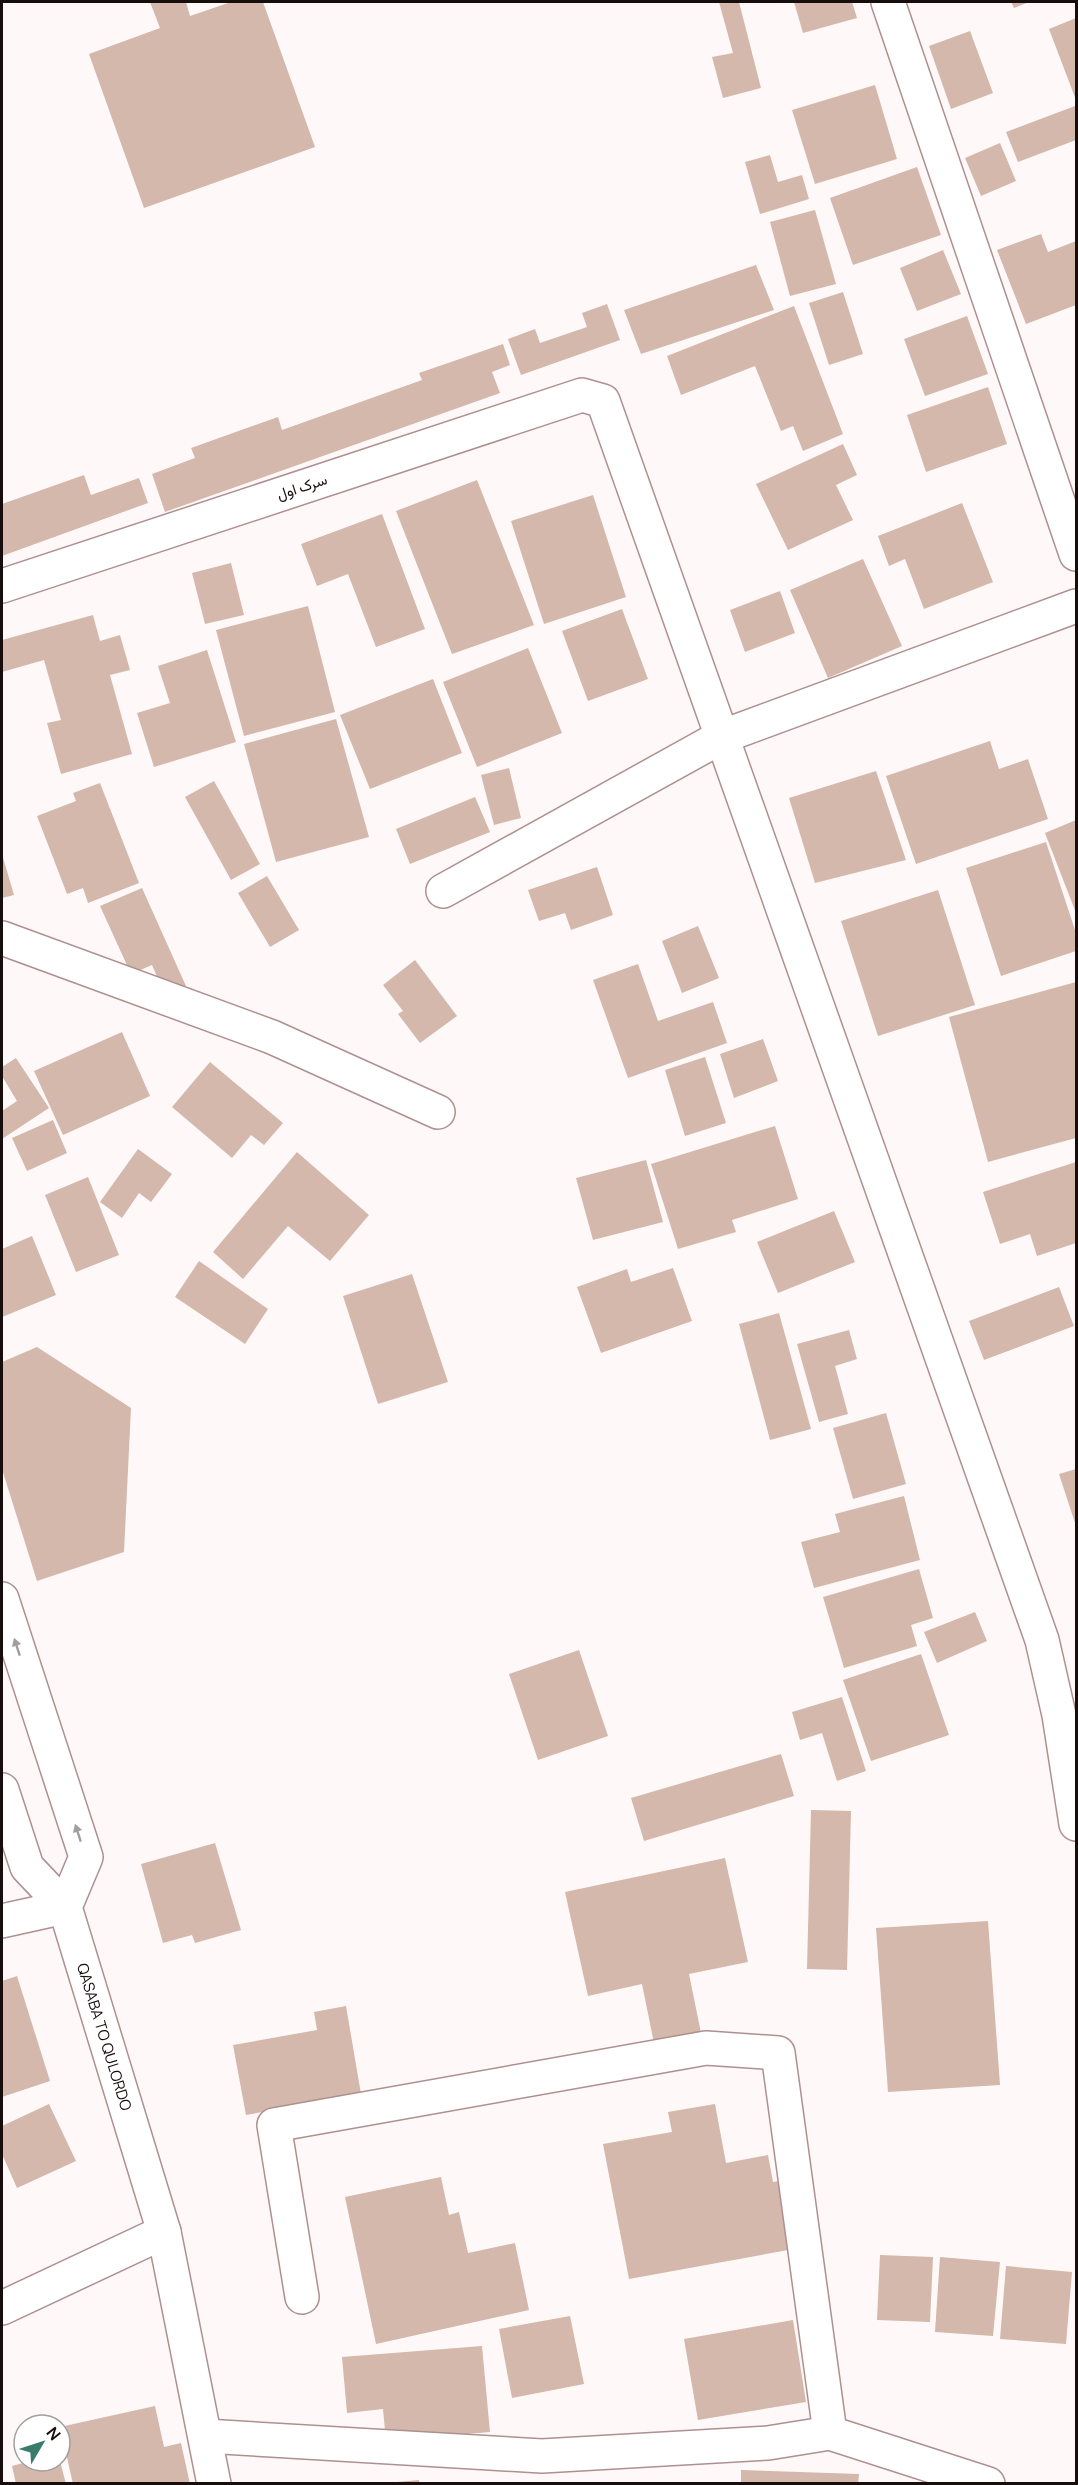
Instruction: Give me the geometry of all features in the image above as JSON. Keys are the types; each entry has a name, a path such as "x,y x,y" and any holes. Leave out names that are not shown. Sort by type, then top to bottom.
{"street":[{"path":"888,2 1077,554"},
{"name":"سرک اول","path":"2,586 582,395 603,401 721,737"},
{"path":"443,891 721,737 1077,606"},
{"path":"721,737 1042,1640 1059,1715 1077,1824"},
{"path":"2,938 272,1037 438,1112"},
{"path":"2,1599 86,1857 65,1907"},
{"path":"2,1790 27,1867 65,1907"},
{"path":"2,1921 65,1907"},
{"name":"QASABA TO QULORDO","path":"65,1907 164,2232 214,2484"},
{"path":"302,2297 274,2125 706,2048 778,2053 830,2433"},
{"path":"2,2308 164,2232"},
{"path":"205,2436 544,2470 768,2443 830,2433 988,2484"}],"building":[{"path":"150,2 186,2 190,16 231,2 263,2 315,147 144,208 89,54 160,28"},
{"path":"719,2 739,2 761,88 723,98 712,57 733,53"},
{"path":"794,2 852,2 857,18 803,33"},
{"path":"1011,2 1029,2 1014,8"},
{"path":"1076,18 1076,100 1049,29"},
{"path":"970,31 993,93 951,109 929,46"},
{"path":"875,85 897,159 815,184 792,110"},
{"path":"1075,106 1076,140 1018,162 1006,132"},
{"path":"1000,143 1016,181 981,196 965,158"},
{"path":"770,155 778,182 802,175 809,199 760,214 745,162"},
{"path":"917,167 941,235 853,265 830,198"},
{"path":"815,210 836,284 790,296 770,222"},
{"path":"1041,234 1048,252 1076,241 1076,305 1026,324 997,250"},
{"path":"943,250 961,294 917,311 900,268"},
{"path":"756,265 774,310 641,354 624,310"},
{"path":"843,292 863,354 829,365 809,303"},
{"path":"607,304 620,340 521,375 508,339 535,329 540,343 587,327 582,313"},
{"path":"794,306 843,434 803,451 793,426 781,431 755,366 681,395 667,356"},
{"path":"967,316 988,374 925,396 904,339"},
{"path":"503,344 510,365 492,372 500,393 165,512 152,474 195,458 191,448 278,417 282,430 422,380 419,373"},
{"path":"988,387 1007,444 926,472 907,415"},
{"path":"843,444 857,475 836,485 853,520 788,550 756,484"},
{"path":"84,475 91,495 139,478 148,503 2,556 2,504"},
{"path":"477,480 534,625 452,654 396,511"},
{"path":"593,495 626,597 544,624 511,521"},
{"path":"962,503 993,582 924,609 905,559 889,566 878,536"},
{"path":"382,514 425,629 376,647 348,574 317,586 301,544"},
{"path":"863,559 902,646 828,678 790,590"},
{"path":"231,563 244,615 205,624 192,573"},
{"path":"780,591 795,633 745,652 730,610"},
{"path":"308,606 335,712 244,736 216,630"},
{"path":"622,609 648,679 588,701 562,631"},
{"path":"93,615 100,641 120,635 130,670 110,675 132,754 61,774 47,723 61,720 44,660 2,672 2,640"},
{"path":"528,648 562,733 477,767 443,682"},
{"path":"207,650 236,742 154,767 137,713 170,703 158,666"},
{"path":"433,679 462,753 370,789 340,715"},
{"path":"336,719 369,837 276,862 244,744"},
{"path":"990,741 999,769 1028,759 1048,819 916,864 886,776"},
{"path":"509,768 521,818 494,825 481,775"},
{"path":"876,771 906,860 815,883 789,798"},
{"path":"214,781 260,864 231,880 185,797"},
{"path":"100,783 139,883 88,903 83,888 67,894 37,816 76,801 73,793"},
{"path":"475,797 490,832 410,864 396,829"},
{"path":"1076,820 1076,913 1045,833"},
{"path":"1046,842 1076,933 1076,951 1001,976 966,868"},
{"path":"2,854 14,895 2,898"},
{"path":"597,867 613,915 571,930 565,913 539,921 528,890"},
{"path":"267,876 299,930 270,947 238,893"},
{"path":"142,888 186,986 165,995 152,965 131,974 100,906"},
{"path":"938,890 975,1005 878,1036 841,921"},
{"path":"698,926 719,978 682,993 662,941"},
{"path":"415,960 457,1016 420,1043 398,1014 403,1011 383,985"},
{"path":"638,964 658,1021 713,1002 727,1043 628,1078 593,980"},
{"path":"1076,982 1076,1138 988,1162 949,1017"},
{"path":"122,1032 150,1096 63,1135 34,1071"},
{"path":"763,1039 778,1081 734,1098 720,1054"},
{"path":"705,1057 726,1123 685,1136 665,1070"},
{"path":"16,1058 49,1108 2,1139 2,1111 17,1101 2,1076 2,1067"},
{"path":"210,1062 283,1123 264,1145 251,1135 232,1158 172,1107"},
{"path":"53,1120 67,1153 27,1171 12,1138"},
{"path":"775,1126 798,1199 732,1220 736,1232 678,1249 651,1164"},
{"path":"138,1149 172,1174 151,1202 139,1193 122,1218 100,1202"},
{"path":"297,1152 369,1215 330,1261 288,1226 243,1279 213,1252"},
{"path":"646,1160 663,1222 593,1240 576,1178"},
{"path":"1076,1162 1076,1243 1037,1256 1030,1234 1000,1244 983,1192"},
{"path":"88,1177 119,1255 76,1272 45,1195"},
{"path":"834,1211 855,1262 778,1293 757,1242"},
{"path":"32,1236 56,1295 2,1317 2,1249"},
{"path":"199,1261 268,1309 245,1344 175,1297"},
{"path":"673,1268 692,1321 601,1353 577,1287 627,1269 631,1282"},
{"path":"412,1274 448,1382 378,1404 343,1296"},
{"path":"1059,1287 1074,1326 984,1360 969,1321"},
{"path":"779,1313 811,1429 770,1440 739,1324"},
{"path":"849,1330 857,1359 835,1366 848,1414 819,1422 797,1344"},
{"path":"37,1347 131,1408 124,1552 37,1581 2,1469 2,1362"},
{"path":"886,1413 906,1484 853,1499 833,1428"},
{"path":"1076,1469 1076,1526 1059,1474"},
{"path":"904,1496 920,1560 814,1588 801,1542 840,1532 835,1514"},
{"path":"919,1569 933,1618 911,1625 917,1646 844,1668 823,1597"},
{"path":"975,1612 987,1641 937,1663 924,1632"},
{"path":"579,1650 608,1736 538,1760 509,1674"},
{"path":"921,1654 949,1735 871,1761 843,1680"},
{"path":"842,1697 866,1771 837,1781 822,1733 800,1740 792,1712"},
{"path":"781,1754 794,1796 644,1841 631,1798"},
{"path":"811,1810 851,1811 847,1970 807,1969"},
{"path":"215,1843 241,1930 195,1943 192,1935 163,1943 141,1864"},
{"path":"725,1858 748,1962 689,1974 701,2033 654,2043 642,1984 588,1996 565,1892"},
{"path":"988,1921 1000,2085 888,2092 876,1928"},
{"path":"17,1976 50,2081 2,2097 2,1981"},
{"path":"346,2006 361,2094 246,2115 233,2045 317,2030 314,2012"},
{"path":"49,2104 76,2161 17,2188 2,2154 2,2126"},
{"path":"715,2104 726,2163 768,2155 773,2182 786,2180 799,2248 629,2279 603,2144 672,2132 668,2112"},
{"path":"441,2177 449,2215 459,2212 468,2253 515,2243 529,2310 376,2344 345,2197"},
{"path":"880,2255 933,2257 930,2322 877,2320"},
{"path":"940,2257 1000,2262 993,2336 935,2332"},
{"path":"1006,2266 1072,2272 1066,2344 1000,2339"},
{"path":"570,2316 584,2384 512,2398 499,2329"},
{"path":"793,2320 806,2402 698,2420 684,2339"},
{"path":"482,2346 490,2432 386,2441 383,2409 347,2413 342,2357"},
{"path":"155,2406 164,2447 181,2443 190,2484 73,2484 70,2473 72,2424"},
{"path":"741,2470 859,2474 858,2484 741,2484"},
{"path":"14,2473 63,2473 66,2484 16,2484"},
{"path":"419,2480 419,2484 397,2484 397,2482"}]}
